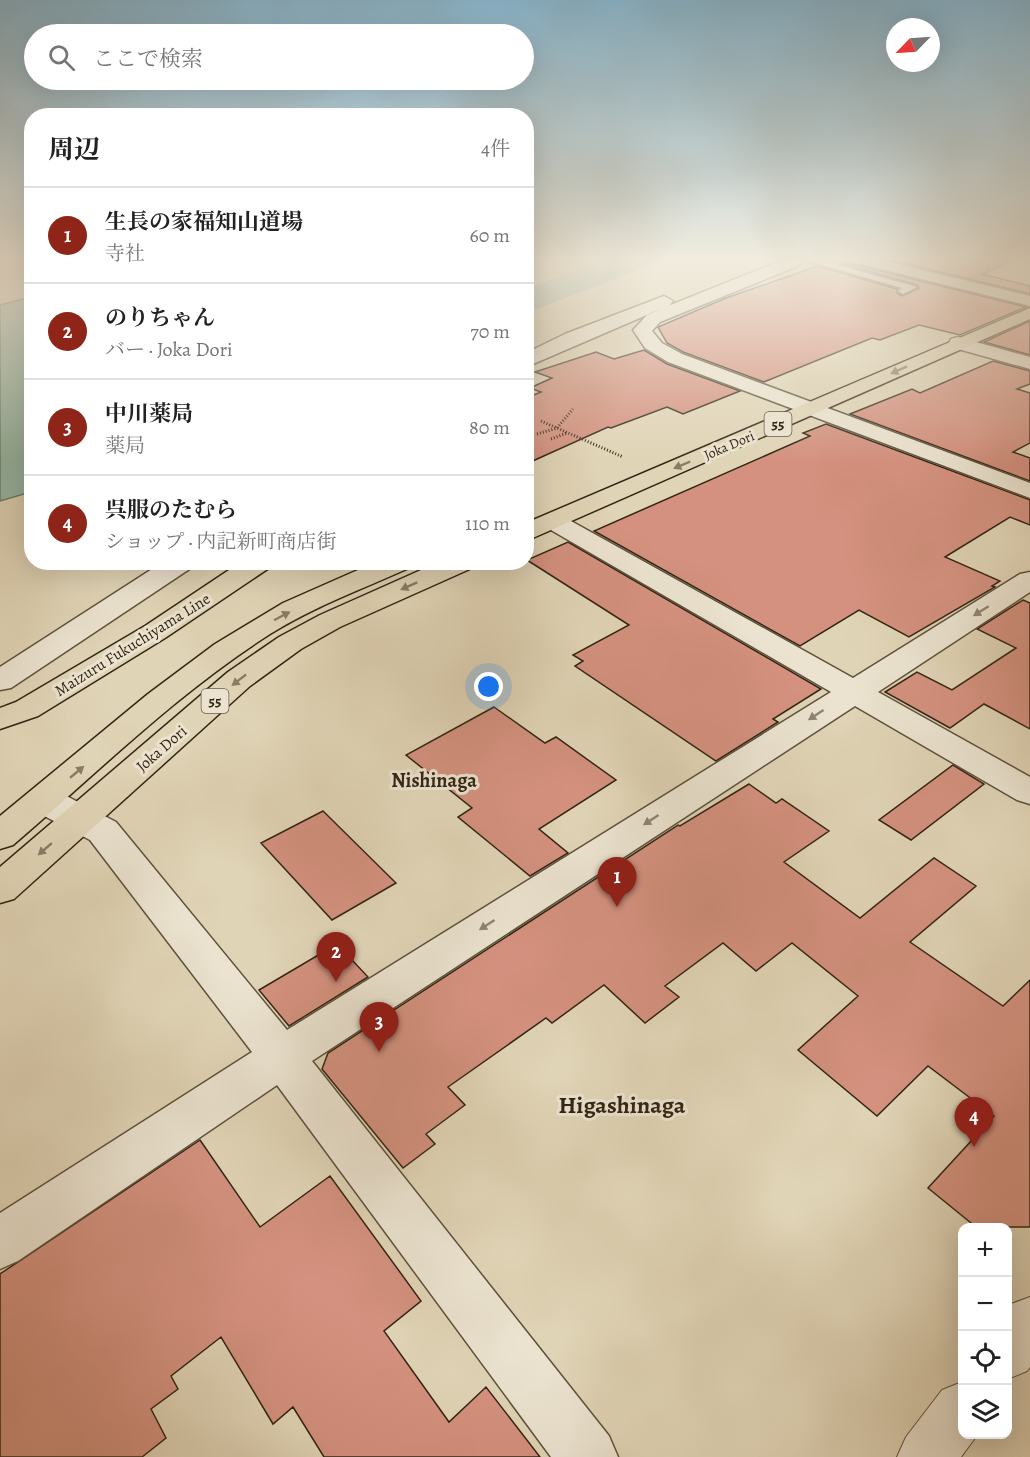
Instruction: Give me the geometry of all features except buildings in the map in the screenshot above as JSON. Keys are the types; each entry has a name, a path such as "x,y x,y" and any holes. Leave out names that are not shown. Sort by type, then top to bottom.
{"main road":[{"name":"Joka Dori","path":"622,463 787,400 959,326"},
{"name":"Joka Dori","path":"535,523 812,409 958,343 989,326"},
{"name":"Maizuru Fukuchiyama Line","path":"0,719 27,710 155,633 248,570"},
{"name":"Joka Dori","path":"0,889 62,809 183,683 260,628 316,598 381,570"},
{"name":"Joka Dori","path":"0,836 62,809 290,643 330,621 445,570"}],"street":[{"path":"534,357 601,326"},
{"path":"646,326 642,330 654,348 1030,491"},
{"path":"958,343 1030,363"},
{"path":"535,523 855,690 1030,792"},
{"path":"0,681 170,570"},
{"path":"0,1243 282,1057 1030,580"},
{"path":"62,809 103,831 282,1057 588,1457"},
{"path":"1012,1347 1030,1323"},
{"path":"926,1457 958,1416"}],"path":[{"path":"537,434 558,428 573,409"},
{"path":"541,421 567,432 622,463"},
{"path":"551,439 567,432"}],"shaded area":[{"path":"0,326 24,326 24,494 0,501"}],"place":[{"name":"生長の家福知山道場","path":"617,907"},
{"name":"のりちゃん","path":"336,982"},
{"name":"中川薬局","path":"379,1052"},
{"name":"呉服のたむら","path":"974,1147"}],"district":[{"name":"Nishinaga","path":"434,780"},
{"name":"Higashinaga","path":"622,1105"}]}
